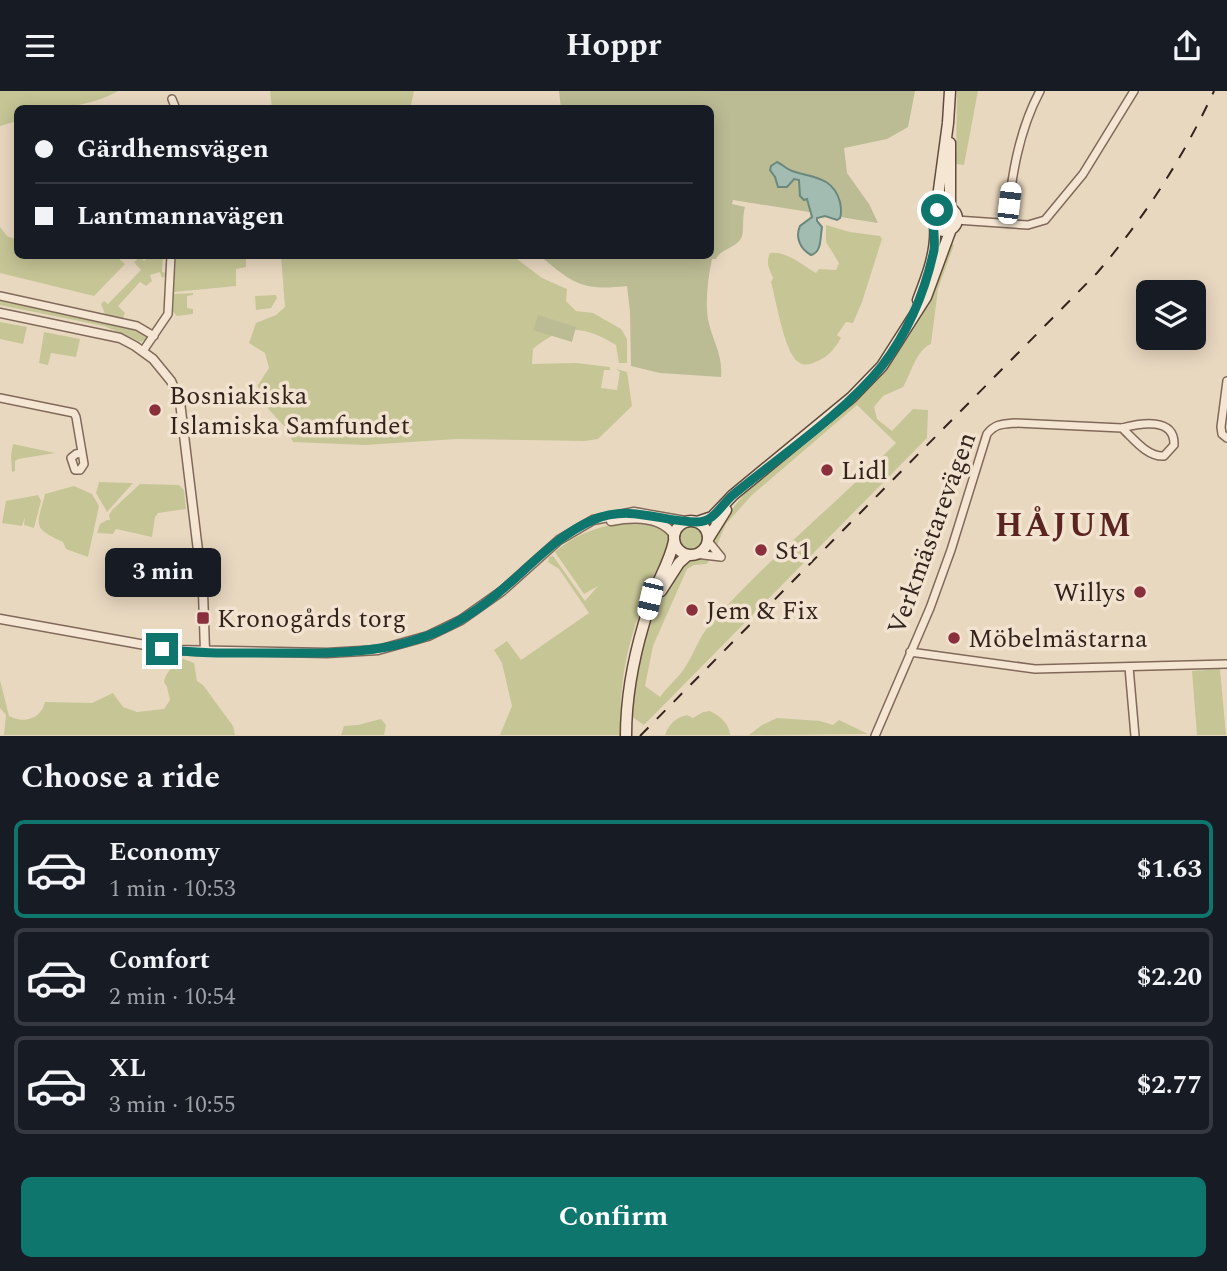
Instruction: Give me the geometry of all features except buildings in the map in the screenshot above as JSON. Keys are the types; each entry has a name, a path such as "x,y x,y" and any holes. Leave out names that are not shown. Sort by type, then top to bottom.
{"main road":[{"path":"907,329 928,272 936,237 933,219 948,123 950,91"},
{"path":"626,736 630,677 650,599 670,557 678,527 685,521 697,522 712,517 743,487 852,397 882,366 929,290 954,224 950,209 952,165 948,123"},
{"path":"936,212 942,208 950,209"},
{"path":"935,226 943,231 954,224"},
{"path":"647,616 668,578 692,555 703,549 743,487"},
{"path":"697,522 705,529 708,540"},
{"path":"674,538 678,549 692,555"}],"street":[{"path":"1006,223 1017,152 1040,91"},
{"path":"954,224 1040,223 1051,215 1103,145 1134,91"},
{"path":"172,99 174,105"},
{"path":"143,351 168,314 172,259"},
{"path":"0,296 137,325 154,336"},
{"path":"0,313 110,336 143,351 171,381 183,415 203,592 205,651"},
{"path":"1227,381 1221,427 1222,434 1227,438"},
{"path":"0,398 74,413 81,453"},
{"name":"Verkmästarevägen","path":"875,736 951,550 983,446 993,427 1014,423 1122,428 1135,424 1163,425 1170,429 1174,436 1174,445 1164,456 1156,456 1122,428"},
{"path":"0,619 152,647 205,651 349,653 407,644 442,631 474,612 511,584 559,540 593,520 634,512 685,521"},
{"path":"584,526 621,519 641,519 666,525 674,538"},
{"path":"692,555 721,557 708,540"},
{"path":"910,652 1035,669 1227,664"},
{"path":"1129,667 1135,736"}],"shaded area":[{"path":"0,91 118,91 76,105 14,105 14,122 0,126"},
{"path":"270,91 414,91 411,105 272,105"},
{"path":"957,91 978,91 964,165 956,164"},
{"path":"777,162 790,170 821,179 837,193 840,218 817,218 822,227 821,240 817,251 811,255 801,246 798,238 800,226 812,217 807,199 804,200 800,196 799,180 794,179 787,187 778,187 770,170"},
{"path":"826,225 880,236 882,239 853,323 846,322 837,335 841,338 829,354 818,361 805,364 792,355 784,336 768,260 770,253 776,253 794,259 816,273 819,269 836,270 839,263 826,242"},
{"path":"0,227 7,236 14,239 14,259 119,259 125,264 94,296 0,273"},
{"path":"949,242 954,245 938,289 931,344 921,351 903,387 883,396 874,407 877,419 892,431 913,409 928,410 927,438 644,725 631,716 640,654 654,611 675,574 688,560 709,560 707,564 694,565 687,569 653,646 645,686 660,697 684,669 704,632 730,602 896,443 857,405 752,495 726,524 717,545 715,543 722,523 760,479 860,395 889,363 921,314 944,261"},
{"path":"138,259 163,259 162,272 166,275 162,278 160,272 150,275 152,281 146,286 140,282 118,306 125,313 122,320 105,314 101,304 104,301 108,304 141,270 134,262"},
{"path":"176,259 246,259 246,267 236,269 236,286 174,292"},
{"path":"281,259 517,259 542,278 567,289 566,301 576,311 593,313 621,329 627,339 627,363 619,363 616,345 604,338 583,331 564,331 533,349 532,364 576,363 610,367 610,370 604,370 601,388 617,390 620,372 616,369 627,372 632,406 598,439 585,441 457,439 365,445 293,442 287,429 260,400 258,385 269,368 265,353 249,343 256,323 276,315 285,307"},
{"path":"193,293 187,296 187,308 193,309 193,314 177,316 173,312 174,294"},
{"path":"276,295 271,308 256,310 255,296"},
{"path":"0,298 145,332 147,339 141,342 104,326 0,305"},
{"path":"0,322 27,327 23,344 0,339"},
{"path":"44,332 80,339 76,357 51,353 48,365 39,363"},
{"path":"13,444 55,453 18,459 15,461 15,471 12,472"},
{"path":"99,482 133,483 107,512 96,493"},
{"path":"140,484 179,485 184,490 186,509 158,513 152,537 116,529 113,534 97,533 100,524 110,520 112,510"},
{"path":"74,486 92,494 99,506 88,557 66,549 63,542 46,533 39,524 45,494"},
{"path":"38,495 41,501 34,528 24,525 25,517 22,526 2,523 6,501"},
{"path":"642,520 664,528 671,540 668,554 641,611 629,645 621,699 621,735 500,735 512,706 502,663 494,650 507,641 521,660 589,613 559,569 548,562 549,557 553,556 585,601 598,586 584,594 555,552 586,533 606,526"},
{"path":"691,524 701,528 705,538 701,548 691,552 681,548 677,538 681,528"},
{"path":"183,659 194,663 197,681 203,685 233,726 235,735 4,735 6,715 0,708 0,680 9,716 20,720 36,716 45,702 92,703 113,693 123,707 137,712 164,709 170,700 165,679 171,669"},
{"path":"1220,669 1226,735 1197,735 1192,671"},
{"path":"710,711 724,721 730,735 665,735 679,718 687,715 693,718"},
{"path":"777,718 820,721 833,725 839,720 868,734 749,735"},
{"path":"381,719 386,725 384,735 341,735 344,726"}],"green space":[{"path":"559,91 915,91 908,127 887,139 844,148 847,173 869,204 878,223 733,200 732,204 745,207 742,236 716,259 714,105 561,105"},
{"path":"544,259 712,259 707,289 708,319 719,354 721,377 660,373 631,366 627,286 589,286 562,273"},
{"path":"538,315 576,327 572,342 533,330"}],"railway":[{"path":"640,736 1097,273 1162,186 1214,91"}],"place":[{"name":"Bosniakiska Islamiska Samfundet","path":"155,410"},
{"name":"Lidl","path":"827,470"},
{"name":"St1","path":"761,550"},
{"name":"Willys","path":"1140,592"},
{"name":"Jem & Fix","path":"692,610"},
{"name":"Kronogårds torg","path":"203,618"},
{"name":"Möbelmästarna","path":"954,638"}],"district":[{"name":"HÅJUM","path":"1064,524"}],"route":[{"path":"162,649 349,653 407,644 442,631 484,605 559,540 593,520 634,512 697,522 712,517 733,495 852,397 882,366 907,329 923,287 936,237 933,219 937,210"}]}
